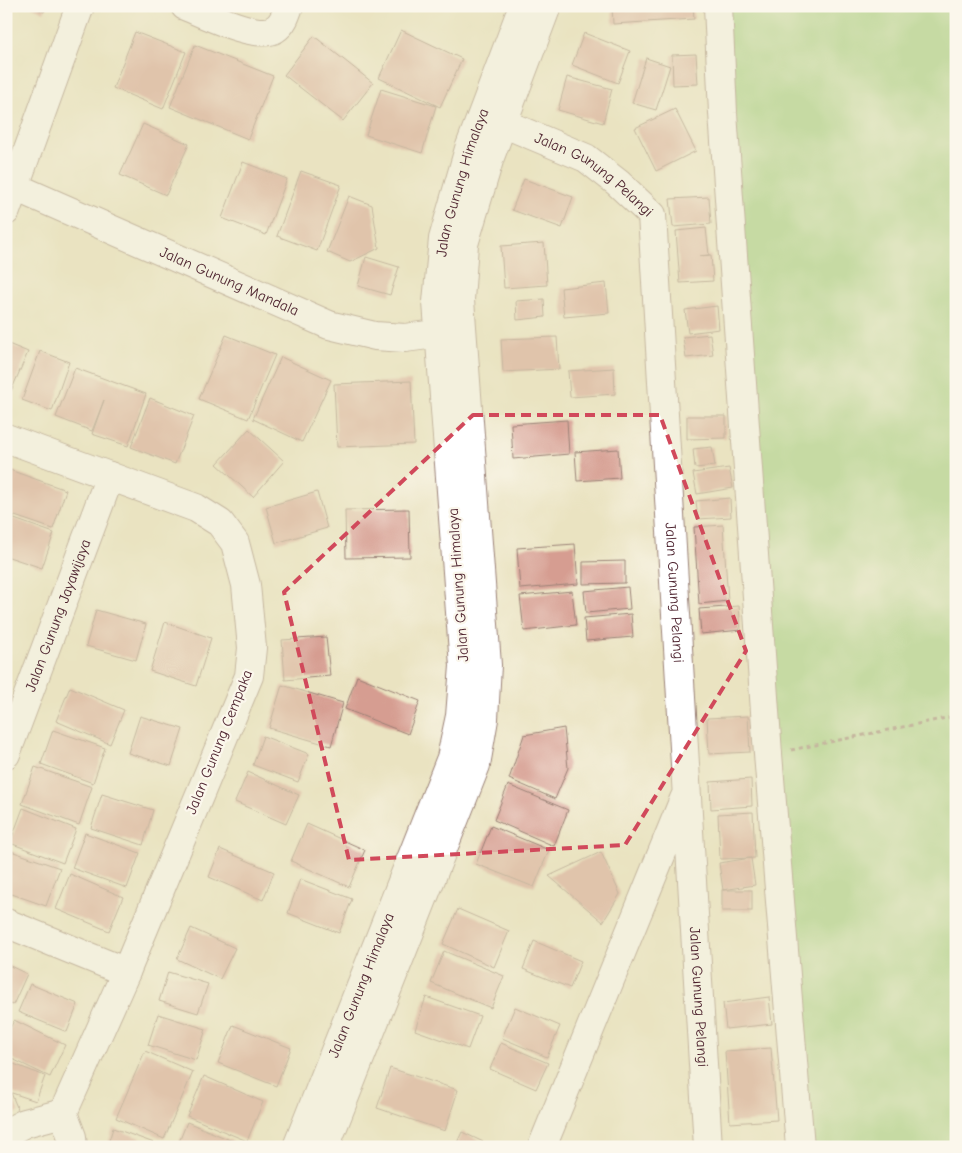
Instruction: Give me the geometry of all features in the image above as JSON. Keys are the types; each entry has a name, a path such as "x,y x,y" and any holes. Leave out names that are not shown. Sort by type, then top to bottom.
{"street":[{"path":"9,193 80,6"},
{"path":"185,6 250,31 264,33 274,29 283,21 289,6"},
{"name":"Jalan Gunung Himalaya","path":"493,118 523,6"},
{"name":"Jalan Gunung Himalaya","path":"325,1147 476,765 484,719 488,665 451,332 437,302 443,239 469,149 493,118 548,6"},
{"path":"718,6 723,114 768,754 800,1147"},
{"name":"Jalan Gunung Pelangi","path":"493,118 586,158 618,183 652,215 708,1147"},
{"name":"Jalan Gunung Mandala","path":"9,193 329,325 375,336 405,338 451,332"},
{"name":"Jalan Gunung Himalaya","path":"297,1147 451,758 460,716 464,666 451,332"},
{"name":"Jalan Gunung Cempaka","path":"6,438 196,508 220,523 235,543 246,585 252,648 249,676 126,972 63,1113"},
{"name":"Jalan Gunung Jayawijaya","path":"6,754 110,476"},
{"path":"542,1147 686,793"},
{"path":"6,923 126,972"},
{"path":"6,1133 25,1122 63,1113 72,1137 73,1147"}],"path":[{"path":"768,754 956,716"}],"highlighted area":[{"path":"473,415 660,415 746,651 625,845 349,860 284,592"}],"green space":[{"path":"710,6 956,6 956,1147 794,1147"}],"building":[{"path":"31,6 47,6 44,12"},
{"path":"612,6 693,6 694,19 613,24"},
{"path":"401,30 462,59 440,107 379,78"},
{"path":"135,32 186,52 163,109 113,88"},
{"path":"584,33 630,51 618,83 572,65"},
{"path":"314,36 373,83 343,121 284,75"},
{"path":"195,45 273,76 248,139 170,107"},
{"path":"696,54 698,84 673,85 672,55"},
{"path":"646,58 670,66 656,110 632,103"},
{"path":"567,77 612,89 603,123 558,110"},
{"path":"381,89 436,106 422,153 366,135"},
{"path":"675,109 696,151 656,171 635,128"},
{"path":"143,124 189,144 166,195 120,175"},
{"path":"243,162 287,179 266,235 222,218"},
{"path":"301,171 341,185 317,251 277,236"},
{"path":"524,179 573,197 562,228 512,210"},
{"path":"349,196 372,205 379,248 350,262 327,252"},
{"path":"709,197 711,224 673,227 670,199"},
{"path":"706,228 709,255 699,256 711,255 713,281 680,283 676,231"},
{"path":"544,243 547,285 504,288 501,246"},
{"path":"366,257 399,267 390,295 358,286"},
{"path":"606,283 609,313 564,317 561,288"},
{"path":"544,299 545,317 517,320 516,301"},
{"path":"717,306 719,329 688,333 685,310"},
{"path":"710,334 713,355 686,358 683,337"},
{"path":"226,335 275,355 248,419 199,399"},
{"path":"557,337 559,369 503,372 501,339"},
{"path":"6,343 28,352 8,398 6,397"},
{"path":"40,351 69,362 52,411 22,400"},
{"path":"281,357 331,380 302,442 253,419"},
{"path":"75,368 146,394 128,446 92,434 104,400 92,431 56,417"},
{"path":"614,368 615,394 570,397 568,371"},
{"path":"411,381 414,444 337,447 334,384"},
{"path":"150,398 194,416 175,464 131,447"},
{"path":"687,416 726,416 726,438 687,439"},
{"path":"567,420 569,454 513,459 511,424"},
{"path":"249,429 284,461 253,497 217,464"},
{"path":"712,447 715,466 695,468 693,449"},
{"path":"618,449 620,478 577,481 575,452"},
{"path":"729,468 733,488 697,494 693,473"},
{"path":"7,469 66,490 53,529 6,513"},
{"path":"317,492 327,528 276,543 266,507"},
{"path":"730,498 731,517 698,519 696,501"},
{"path":"409,509 410,557 346,558 345,510"},
{"path":"6,516 54,533 42,568 6,556"},
{"path":"723,525 728,601 699,604 694,527"},
{"path":"575,544 578,584 520,589 517,548"},
{"path":"625,561 625,583 583,584 583,562"},
{"path":"628,587 630,609 586,613 584,591"},
{"path":"572,591 576,625 524,631 520,596"},
{"path":"739,606 741,630 701,634 699,609"},
{"path":"96,610 146,624 136,660 86,646"},
{"path":"631,614 633,637 586,641 584,618"},
{"path":"165,622 211,638 196,686 150,671"},
{"path":"326,637 330,676 285,680 282,640"},
{"path":"357,676 420,701 408,734 345,709"},
{"path":"282,685 343,703 331,746 269,728"},
{"path":"70,687 124,710 110,744 56,721"},
{"path":"140,716 183,729 171,766 128,753"},
{"path":"748,716 750,752 709,754 707,718"},
{"path":"564,728 568,768 555,799 509,779 524,735"},
{"path":"53,730 105,748 93,783 41,764"},
{"path":"263,736 309,754 298,782 253,765"},
{"path":"35,767 92,787 79,825 22,804"},
{"path":"248,772 299,795 286,824 235,802"},
{"path":"751,779 752,806 711,809 710,782"},
{"path":"508,785 568,810 554,846 494,820"},
{"path":"102,794 153,810 143,845 91,828"},
{"path":"23,808 76,829 63,863 10,843"},
{"path":"753,812 755,858 720,859 718,814"},
{"path":"307,824 365,850 349,887 291,861"},
{"path":"491,826 549,850 534,887 476,864"},
{"path":"85,833 140,853 127,888 72,868"},
{"path":"220,849 274,872 263,900 209,877"},
{"path":"8,850 60,868 46,906 6,892"},
{"path":"601,852 620,894 603,922 549,876"},
{"path":"751,858 755,885 723,890 719,863"},
{"path":"70,874 123,897 109,931 56,909"},
{"path":"300,879 352,899 339,933 288,913"},
{"path":"722,890 752,890 752,911 722,911"},
{"path":"458,909 509,931 494,967 443,944"},
{"path":"191,928 235,948 220,979 177,959"},
{"path":"534,941 581,961 570,988 523,969"},
{"path":"444,951 504,976 491,1008 431,983"},
{"path":"6,964 27,974 13,1005 6,1002"},
{"path":"168,972 208,984 198,1013 159,1001"},
{"path":"30,984 78,1004 67,1032 18,1012"},
{"path":"426,997 480,1016 468,1049 415,1030"},
{"path":"769,997 772,1024 726,1029 723,1003"},
{"path":"515,1007 560,1026 547,1057 502,1038"},
{"path":"158,1014 206,1029 196,1060 148,1045"},
{"path":"14,1020 65,1045 50,1077 6,1056 6,1037"},
{"path":"233,1025 291,1048 276,1086 218,1063"},
{"path":"501,1043 548,1063 536,1089 490,1069"},
{"path":"771,1048 777,1120 730,1123 725,1051"},
{"path":"145,1051 193,1072 164,1139 116,1118"},
{"path":"6,1061 45,1076 36,1101 6,1091"},
{"path":"390,1068 458,1090 445,1131 377,1108"},
{"path":"204,1076 263,1102 247,1141 187,1116"},
{"path":"11,1093 19,1112 6,1118 6,1095"},
{"path":"187,1122 247,1147 177,1147"},
{"path":"113,1128 154,1143 152,1147 107,1147"},
{"path":"462,1132 494,1147 455,1147"}]}
